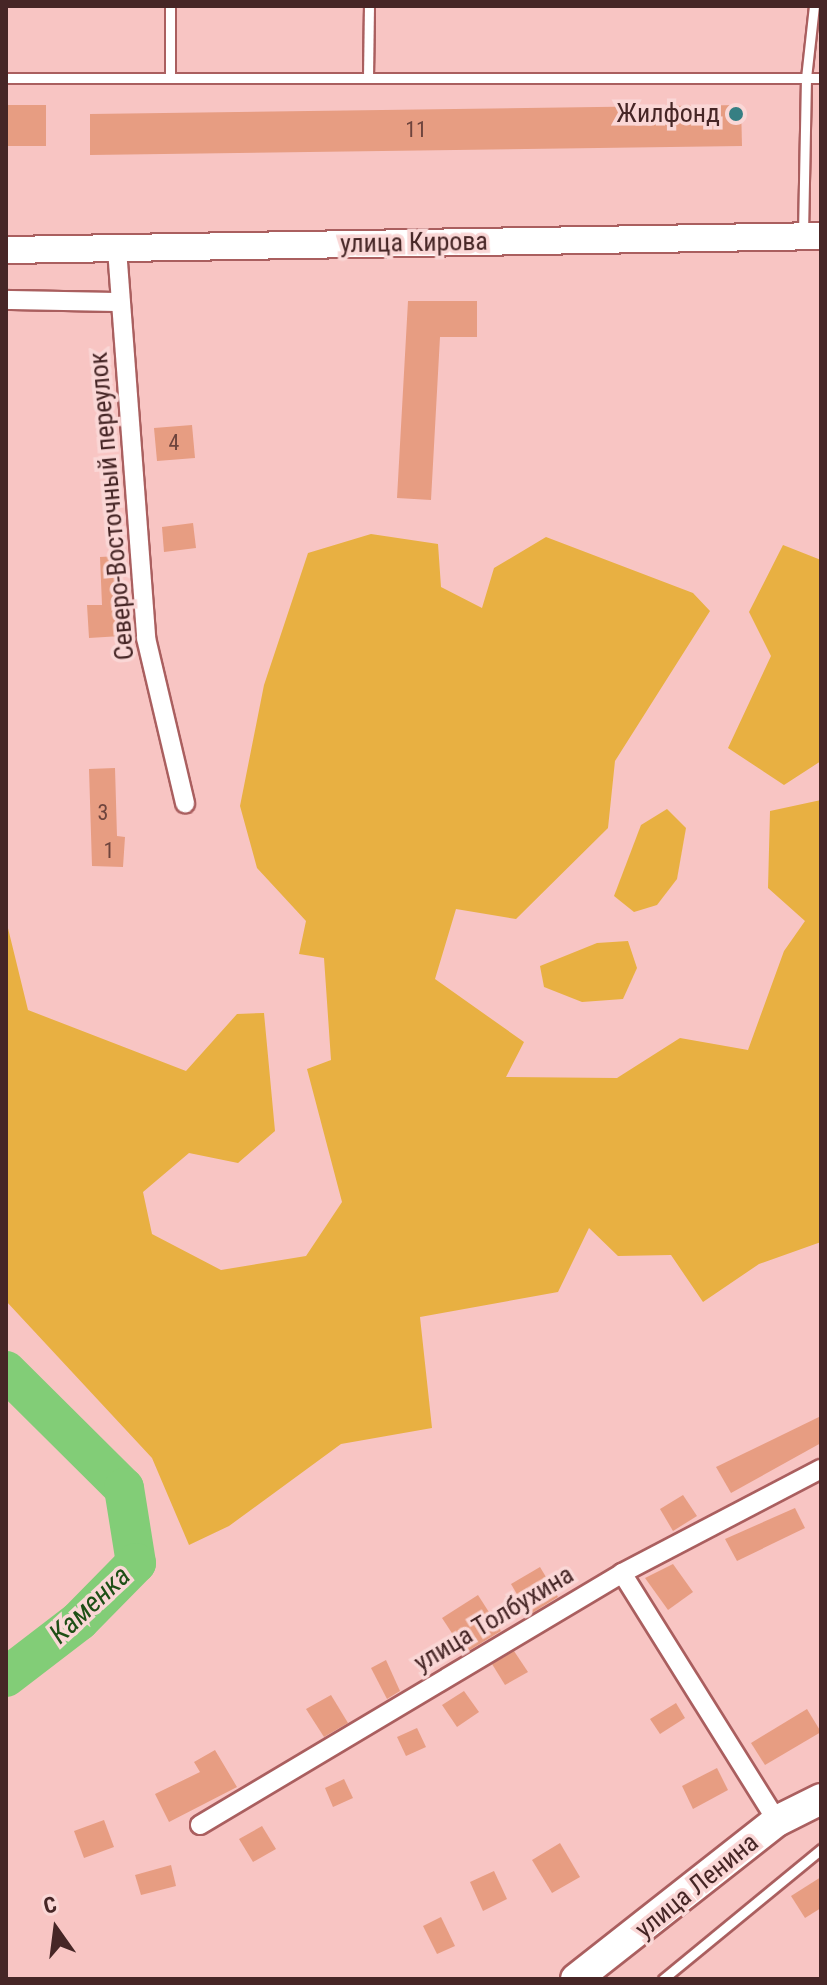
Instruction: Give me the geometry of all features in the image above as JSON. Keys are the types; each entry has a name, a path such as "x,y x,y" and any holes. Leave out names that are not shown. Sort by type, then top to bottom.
{"main road":[{"name":"улица Ленина","path":"576,1979 777,1821 821,1799"}],"street":[{"name":"улица Кирова","path":"6,250 812,236"},
{"name":"Северо-Восточный переулок","path":"117,249 146,638 185,803"},
{"path":"6,300 120,302"},
{"name":"улица Толбухина","path":"200,1825 622,1573 821,1469"},
{"path":"622,1573 777,1821"}],"lane":[{"path":"170,6 170,77"},
{"path":"368,77 369,6"},
{"path":"812,236 806,78 814,6"},
{"path":"6,78 821,78"},
{"path":"663,1979 821,1849"}],"shaded area":[{"path":"371,534 438,544 441,587 482,608 494,568 546,537 693,593 710,611 615,761 608,828 516,919 456,909 435,979 524,1042 506,1077 617,1078 680,1038 748,1050 784,951 805,921 768,888 770,811 821,800 821,1242 759,1264 703,1302 671,1255 618,1256 589,1228 558,1292 420,1317 432,1428 341,1444 229,1526 189,1545 152,1458 6,1301 6,920 28,1010 186,1071 237,1014 264,1013 275,1131 238,1163 189,1153 143,1192 152,1234 221,1270 306,1256 342,1202 307,1069 331,1060 324,958 299,954 306,921 257,868 240,806 264,685 308,553"},
{"path":"783,545 821,560 821,761 784,785 728,748 771,656 749,612"},
{"path":"667,809 686,828 677,879 657,905 634,912 614,896 641,825"},
{"path":"628,941 637,968 623,999 582,1002 544,987 540,966 597,943"}],"building":[{"path":"6,105 46,105 46,146 6,146"},
{"path":"741,105 742,146 90,155 90,114"},
{"path":"408,301 477,301 477,337 440,337 431,500 397,498"},
{"path":"192,425 195,458 157,461 154,428"},
{"path":"193,523 196,548 164,552 162,527"},
{"path":"118,556 121,636 89,638 87,605 102,605 100,557"},
{"path":"115,768 117,836 125,837 123,867 92,866 89,769"},
{"path":"821,1416 821,1443 731,1493 716,1467"},
{"path":"683,1495 697,1516 673,1531 660,1509"},
{"path":"795,1508 805,1528 737,1561 725,1539"},
{"path":"673,1564 693,1592 668,1610 645,1578"},
{"path":"540,1567 558,1597 529,1615 511,1584"},
{"path":"478,1595 501,1631 465,1653 442,1618"},
{"path":"514,1651 528,1672 505,1685 492,1664"},
{"path":"386,1660 400,1691 387,1699 371,1668"},
{"path":"464,1691 479,1712 457,1727 442,1705"},
{"path":"331,1695 348,1723 324,1737 306,1709"},
{"path":"676,1703 685,1718 660,1734 650,1719"},
{"path":"807,1709 821,1732 765,1765 751,1743"},
{"path":"417,1728 426,1747 406,1756 397,1737"},
{"path":"215,1750 237,1787 169,1822 155,1794 200,1772 194,1762"},
{"path":"717,1768 728,1790 693,1809 682,1786"},
{"path":"344,1779 353,1798 333,1807 325,1788"},
{"path":"104,1820 114,1847 84,1858 74,1831"},
{"path":"262,1826 276,1849 253,1862 239,1839"},
{"path":"560,1843 580,1877 552,1893 532,1860"},
{"path":"171,1865 176,1886 141,1895 135,1875"},
{"path":"494,1871 507,1899 483,1911 470,1882"},
{"path":"821,1877 821,1908 805,1918 791,1896"},
{"path":"441,1917 455,1946 437,1954 423,1926"}],"waterway":[{"name":"Каменка","path":"6,1371 124,1488 136,1563 79,1621 6,1677"}],"place":[{"name":"Жилфонд","path":"736,114"}]}
